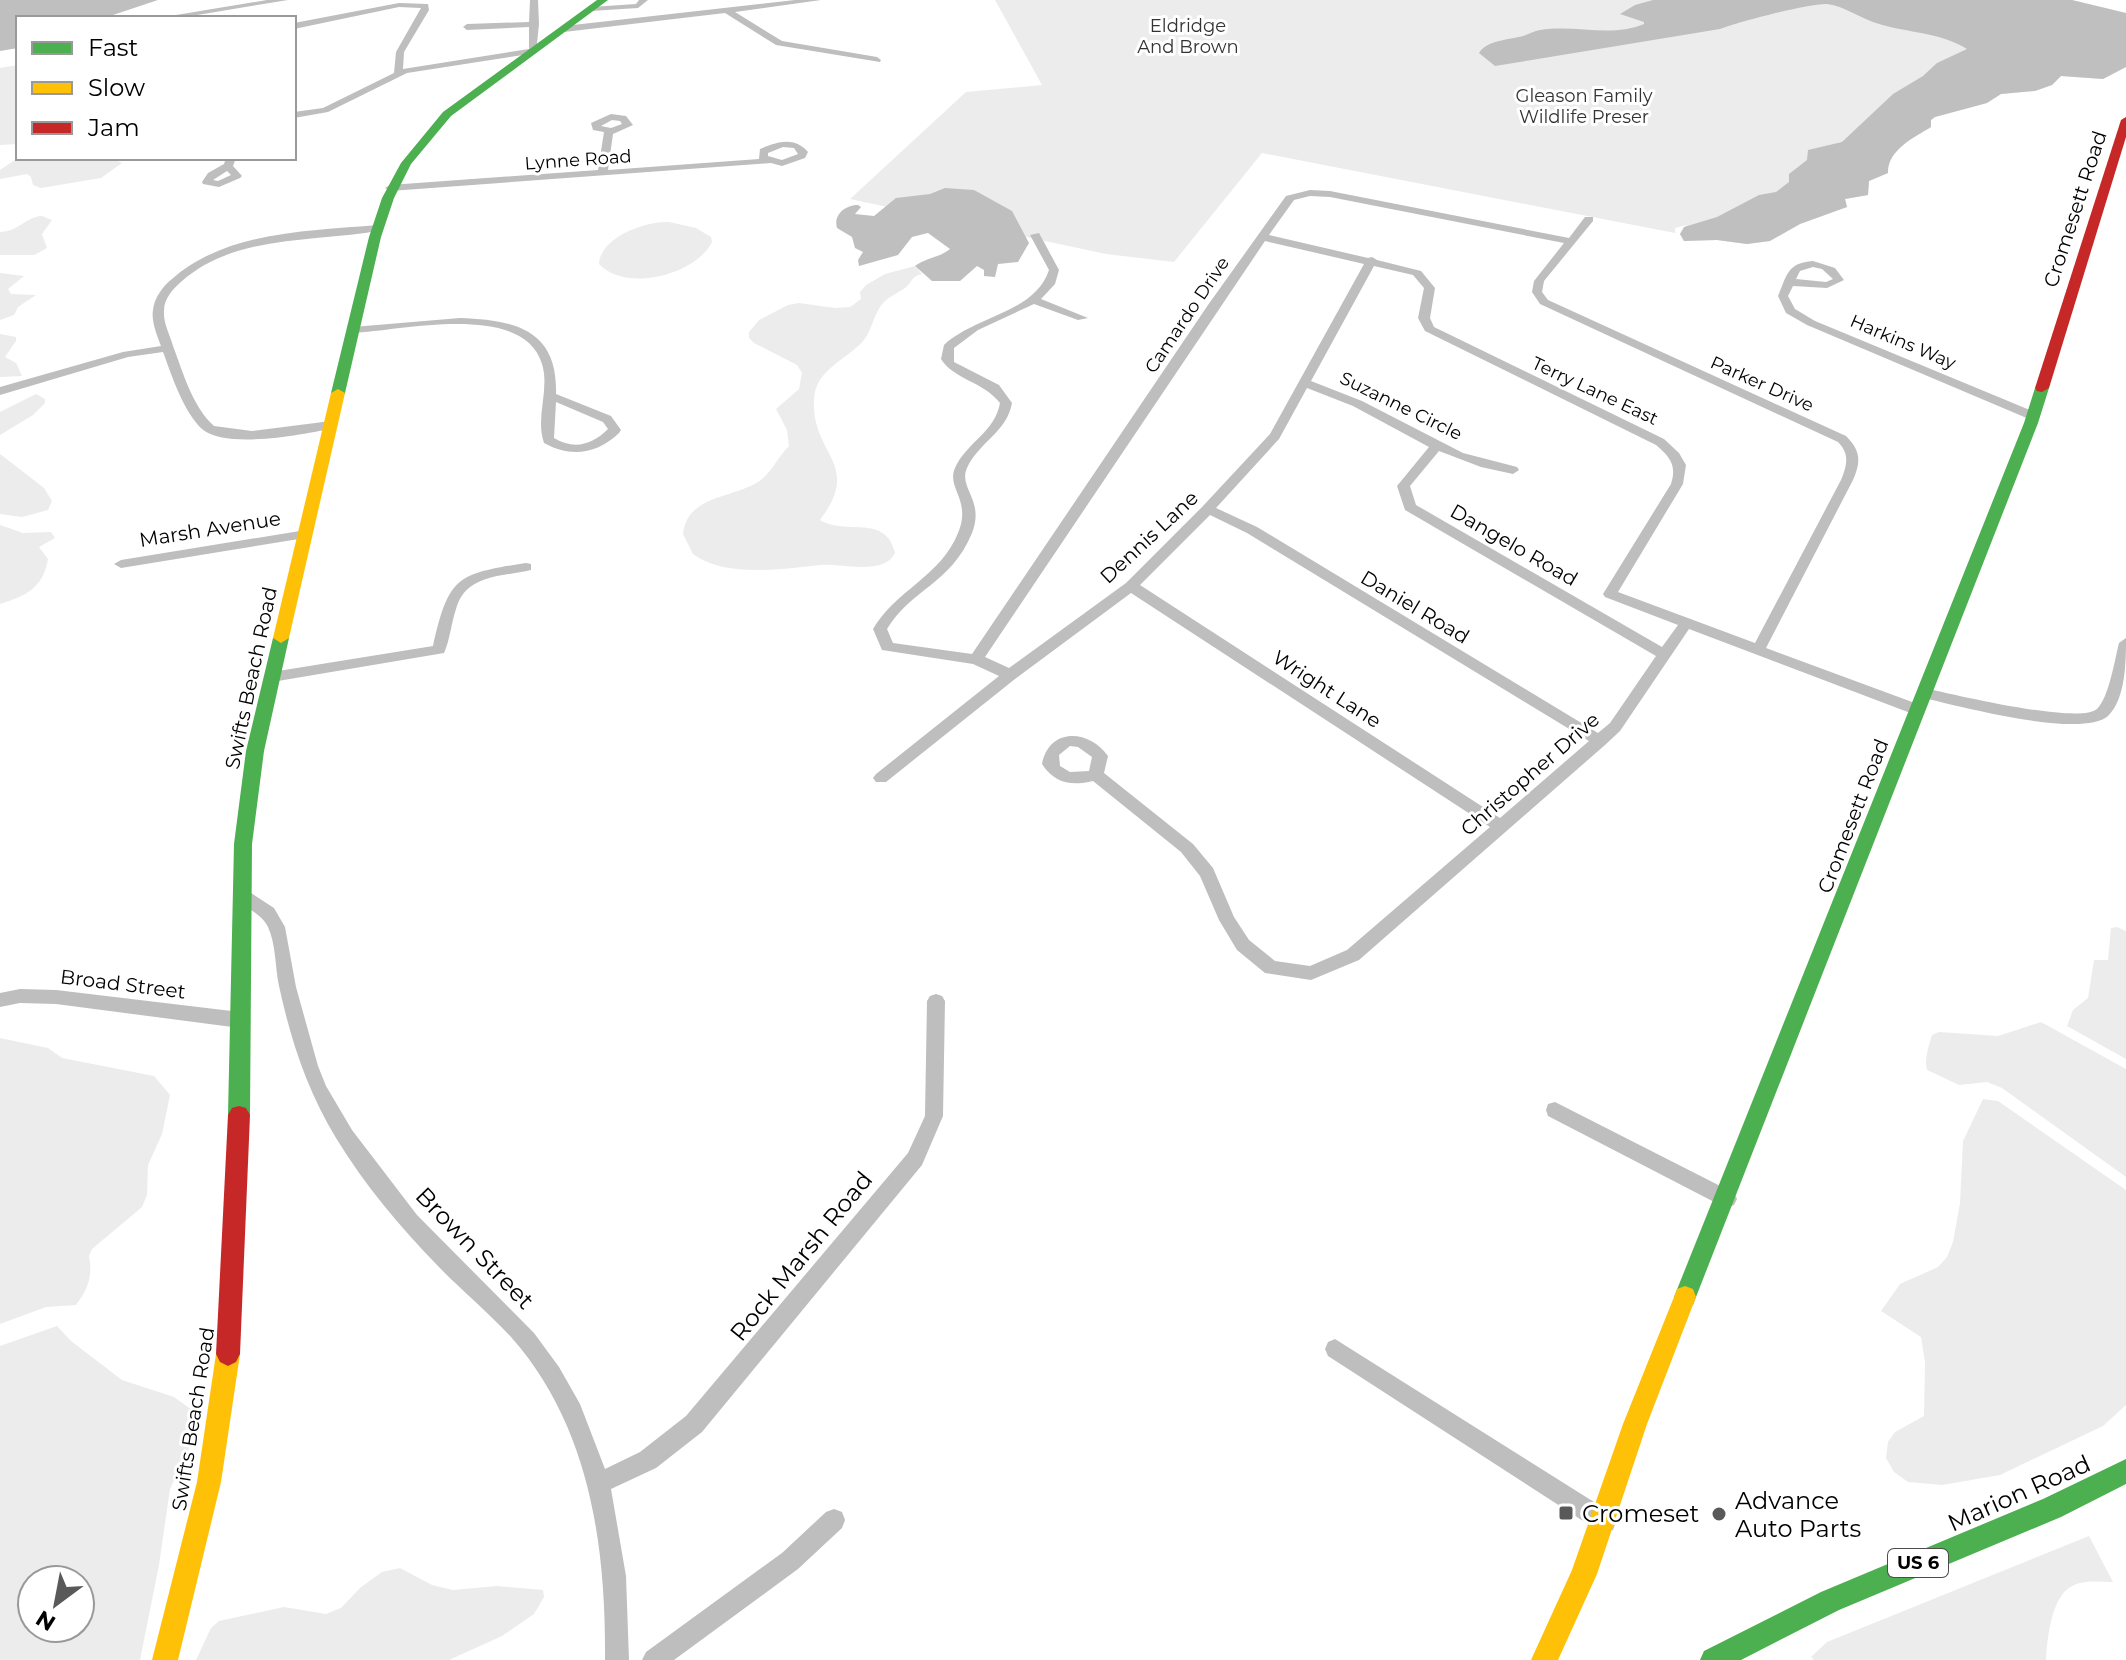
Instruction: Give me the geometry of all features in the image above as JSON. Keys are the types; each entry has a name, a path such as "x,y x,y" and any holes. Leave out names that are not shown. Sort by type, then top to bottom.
{"street":[{"path":"190,16 231,13 284,0"},
{"path":"296,115 325,110 398,74 533,51 534,0"},
{"path":"597,4 638,6 644,0"},
{"path":"564,29 817,0"},
{"name":"Swifts Beach Road","path":"165,1660 209,1482 228,1358 240,1102 243,844 255,751 378,228 390,188 413,149 426,134 447,114 597,4"},
{"path":"296,26 399,5 425,6 400,52 398,74"},
{"path":"728,11 779,43 877,60"},
{"path":"467,27 535,24"},
{"path":"486,59 512,67"},
{"name":"Cromesett Road","path":"1566,1620 1605,1522 1635,1424 1727,1199 2033,416 2126,120"},
{"path":"602,174 609,131"},
{"name":"Lynne Road","path":"390,188 768,161"},
{"name":"Camardo Drive","path":"976,659 1290,198 1318,193 1570,241"},
{"name":"Parker Drive","path":"1589,219 1539,281 1537,292 1544,302 1842,439 1854,453 1856,460 1847,480 1758,650"},
{"path":"331,425 246,434 225,434 208,428 198,418 169,348 158,314 160,301 170,285 192,269 249,244 378,228"},
{"path":"1010,675 976,659 887,647 880,629 886,616 933,579 955,553 967,527 970,508 960,489 961,467 1006,410 1002,394 995,388 950,364 948,347 962,335 1034,300 1049,285 1054,274 1051,261 1035,235"},
{"name":"Terry Lane East","path":"1263,237 1372,260 1423,276 1430,288 1424,318 1429,329 1660,442 1678,458 1681,474 1677,484 1610,594"},
{"name":"Dennis Lane","path":"881,778 1010,675 1131,586 1208,509 1275,436 1372,260"},
{"name":"Harkins Way","path":"1789,282 1784,300 1799,317 2033,416"},
{"path":"1034,300 1082,318"},
{"path":"353,330 374,331 449,319 484,321 513,329 536,340 548,360 548,395 548,440 561,449 581,450 603,443 615,430 607,419 548,395"},
{"path":"0,391 127,354 169,348"},
{"name":"Suzanne Circle","path":"1305,383 1338,393 1480,464 1513,470"},
{"name":"Dangelo Road","path":"1437,445 1403,486 1410,507 1664,654"},
{"name":"Daniel Road","path":"1208,509 1252,530 1600,741"},
{"name":"Marsh Avenue","path":"121,564 306,534"},
{"path":"272,677 439,650 451,596 462,583 482,574 526,567"},
{"name":"Wright Lane","path":"1131,586 1501,826"},
{"path":"1595,615 1610,594 1758,650 1921,701 2061,719 2095,719 2105,711 2126,643"},
{"name":"Christopher Drive","path":"1096,775 1187,848 1207,873 1227,920 1243,945 1271,968 1311,973 1353,955 1600,741 1615,727 1686,623"},
{"name":"Brown Street","path":"242,894 265,910 276,923 285,977 318,1088 350,1142 375,1181 412,1224 529,1342 567,1401 600,1482 616,1598 617,1660"},
{"name":"Broad Street","path":"0,1000 20,996 56,997 240,1020"},
{"name":"Rock Marsh Road","path":"600,1482 648,1460 694,1424 915,1159 934,1116 937,1089 936,1001"},
{"path":"1555,1110 1727,1199"},
{"path":"1335,1349 1605,1522"},
{"name":"Marion Road","path":"1713,1660 1830,1601 2052,1508 2126,1471"},
{"path":"654,1660 790,1561 834,1520"},
{"path":"1544,1660 1566,1620"},
{"path":"1564,1660 1562,1645 1566,1620"}],"green space":[{"path":"995,0 2072,0 2126,13 2126,67 2103,79 2061,76 2052,85 2035,91 2001,94 1987,103 1935,117 1931,120 1931,127 1897,151 1888,173 1869,181 1868,195 1845,199 1847,207 1800,224 1770,241 1747,244 1717,240 1684,241 1680,234 1687,225 1675,228 1675,233 1262,153 1174,262 1106,254 850,199 966,92 1042,85"},
{"path":"16,65 16,144 0,145 0,68"},
{"path":"16,159 115,160 122,163 101,178 41,188 33,185 27,174 0,179 0,170"},
{"path":"42,216 52,220 42,234 47,248 34,255 0,255 0,232 12,230"},
{"path":"669,222 696,228 711,237 712,242 704,254 676,271 642,278 611,273 599,264 607,246 626,232 648,224"},
{"path":"915,266 922,274 884,302 864,340 820,380 814,400 815,419 836,471 837,485 832,501 820,520 841,526 874,529 890,541 895,553 882,564 872,566 820,565 755,570 721,566 693,554 683,534 694,511 703,504 761,480 789,446 787,430 776,409 799,389 802,373 797,365 754,343 749,338 749,332 759,320 788,305 850,307 861,299 860,292 866,285 885,274"},
{"path":"0,273 24,276 8,289 11,294 36,295 18,307 14,315 0,320"},
{"path":"0,334 16,337 5,357 16,363 22,376 0,377"},
{"path":"36,394 45,399 45,403 33,415 0,435 0,412"},
{"path":"0,454 44,488 52,501 48,510 22,517 0,514"},
{"path":"0,525 23,533 51,532 55,538 39,547 48,559 37,584 18,598 0,604"},
{"path":"2111,928 2126,931 2126,1059 2067,1026 2073,1010 2088,998 2094,960 2108,960"},
{"path":"2041,1022 2126,1069 2126,1177 2002,1088 1987,1082 1959,1085 1927,1070 1926,1057 1932,1035 1939,1032 1998,1036"},
{"path":"0,1038 48,1048 62,1058 154,1076 170,1095 162,1134 148,1165 147,1195 142,1207 92,1249 88,1282 76,1305 46,1307 0,1324"},
{"path":"1983,1099 1998,1101 2126,1190 2126,1405 2103,1426 2000,1475 1942,1485 1908,1482 1894,1472 1886,1458 1888,1442 1895,1432 1924,1416 1925,1362 1921,1337 1881,1311 1900,1284 1938,1267 1947,1257 1960,1203 1963,1141"},
{"path":"57,1326 71,1341 122,1380 174,1397 192,1410 192,1442 170,1489 140,1660 0,1660 0,1346"},
{"path":"2089,1536 2113,1582 2079,1583 2063,1594 2051,1621 2046,1660 1814,1660 1811,1657 1827,1642"},
{"path":"400,1568 432,1585 453,1590 497,1586 543,1590 544,1597 534,1614 502,1636 449,1660 196,1660 211,1628 219,1621 284,1607 326,1614 341,1608 360,1588 382,1572"}],"shaded area":[{"path":"0,0 158,0 110,16 16,16 16,48 0,51"},
{"path":"1653,0 2072,0 2126,13 2126,67 2103,79 2061,76 2052,85 2035,91 2001,94 1987,103 1935,117 1931,120 1931,127 1897,151 1888,173 1869,181 1868,195 1845,199 1847,207 1800,224 1770,241 1747,244 1717,240 1684,241 1680,234 1684,227 1717,217 1759,195 1776,192 1789,182 1789,174 1807,160 1808,150 1842,142 1893,94 1923,76 1937,63 1967,49 1935,36 1879,24 1840,7 1818,4 1720,29 1495,66 1479,53 1492,43 1540,30 1631,28 1644,22 1620,14 1635,5"},
{"path":"945,188 974,190 1012,211 1029,243 1018,262 998,264 995,277 984,276 984,270 977,266 960,281 932,281 915,266 950,249 928,233 912,237 898,255 859,266 858,260 863,252 855,248 852,237 837,228 837,218 842,211 858,205 861,207 855,214 874,216 896,198 930,194"}],"traffic: fast":[{"path":"338,393 375,237 388,198 406,163 447,114 603,0"},
{"path":"1685,1297 2031,423 2042,388"},
{"path":"239,1115 243,844 255,751 281,638"},
{"path":"1713,1660 1830,1601 2052,1508 2126,1471"}],"traffic: slow":[{"path":"281,638 338,393"},
{"path":"1544,1660 1584,1574 1635,1424 1685,1297"},
{"path":"165,1660 209,1482 228,1354"}],"traffic: jam":[{"path":"2042,388 2126,120"},
{"path":"228,1354 239,1115"}],"place":[{"name":"Cromeset","path":"1566,1513"},
{"name":"Advance Auto Parts","path":"1719,1514"}],"park label":[{"name":"Eldridge And Brown","path":"1188,36"},
{"name":"Gleason Family Wildlife Preser","path":"1584,106"}]}
